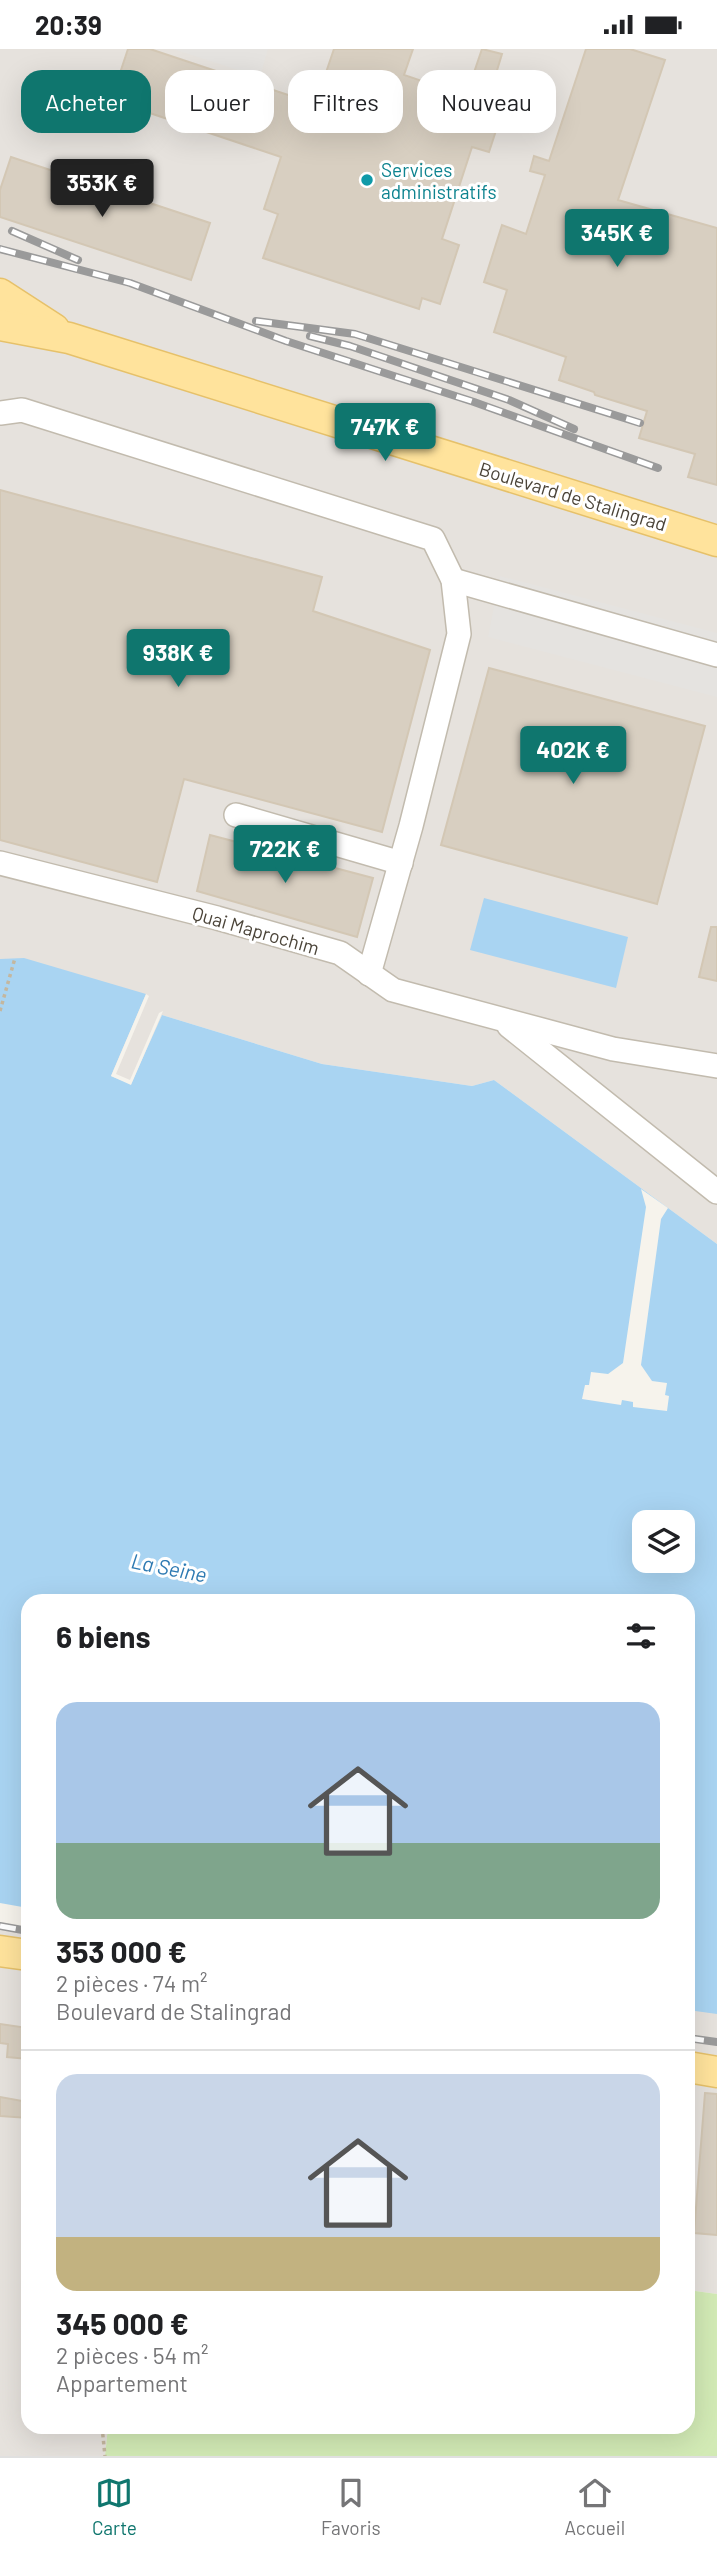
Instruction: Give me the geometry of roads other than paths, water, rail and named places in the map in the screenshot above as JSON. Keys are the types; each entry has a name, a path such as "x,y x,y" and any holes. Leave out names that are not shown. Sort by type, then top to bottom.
{"main road":[{"name":"Boulevard de Stalingrad","path":"0,294 69,338"},
{"name":"Boulevard de Stalingrad","path":"0,325 69,338 717,541"},
{"path":"0,1951 21,1954"},
{"path":"695,2068 717,2072"}],"lane":[{"path":"0,414 22,410 433,539 453,580 459,634 401,863 369,974"},
{"path":"453,580 717,655"},
{"path":"236,815 401,863"},
{"name":"Quai Maprochim","path":"0,863 217,918 340,953 393,990 612,1049 717,1066"},
{"name":"Quai Maprochim","path":"501,1019 717,1192"}],"water":[{"path":"484,898 628,937 616,988 470,950"},
{"name":"La Seine","path":"24,958 146,994 111,1076 131,1084 162,1015 322,1064 472,1086 494,1080 717,1244 717,2014 695,2011 695,1594 21,1594 21,1907 0,1903 0,959"}],"railway":[{"path":"12,231 78,260"},
{"path":"0,249 130,283 286,341 474,402 658,468"},
{"path":"256,321 355,334 640,423"},
{"path":"310,336 350,346 509,400 574,429"},
{"path":"0,1926 21,1930"},
{"path":"695,2039 717,2042"}],"place":[{"name":"Services administratifs","path":"367,180"}]}
